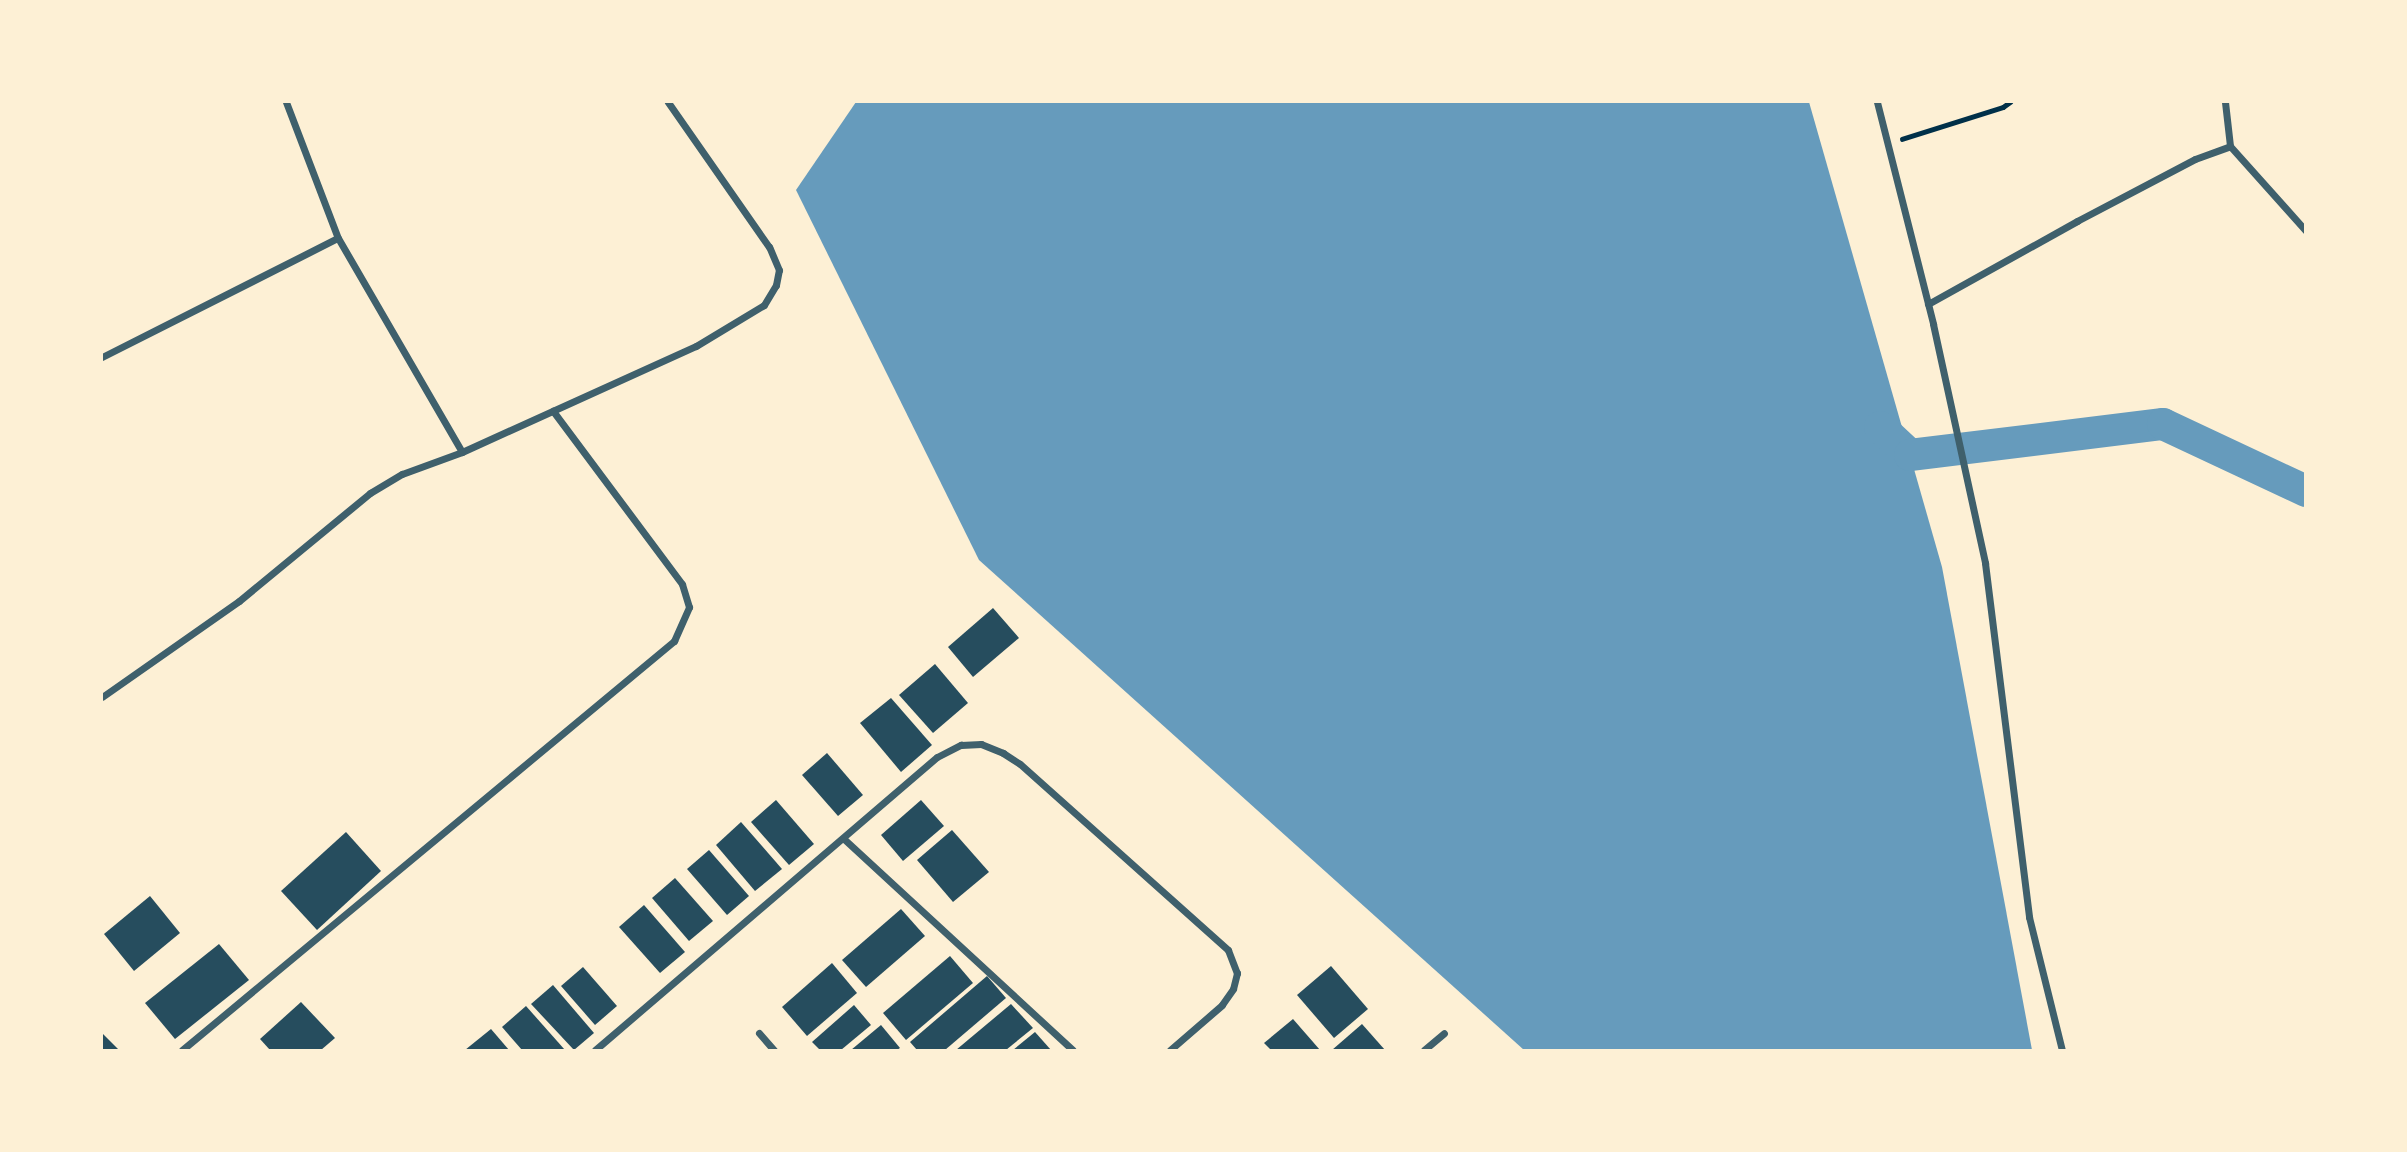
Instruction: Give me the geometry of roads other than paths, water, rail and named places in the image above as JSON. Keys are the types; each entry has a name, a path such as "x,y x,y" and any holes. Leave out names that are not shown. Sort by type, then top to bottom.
{"street":[{"path":"286,102 338,238 462,452"},
{"path":"102,696 239,601 370,493 402,474 462,452 696,346 764,305 776,285 779,270 769,247 668,102"},
{"path":"1877,102 1928,304 1985,564 2027,904 2062,1051"},
{"path":"2225,102 2230,146 2305,231"},
{"path":"1928,304 2101,208 2195,159 2230,146"},
{"path":"102,357 338,238"},
{"path":"182,1051 674,641 689,607 682,584 553,411"},
{"path":"595,1051 937,757 961,745 981,744 1003,753 1228,950 1237,973 1233,989 1222,1005 1170,1051"},
{"path":"844,839 1073,1051"},
{"path":"759,1033 774,1051"},
{"path":"1424,1051 1444,1033"}],"water":[{"path":"856,102 1809,102 1942,567 2032,1050 1524,1050 979,560 796,190"}],"waterway":[{"path":"1880,427 1910,455 2163,424 2306,491"}]}
